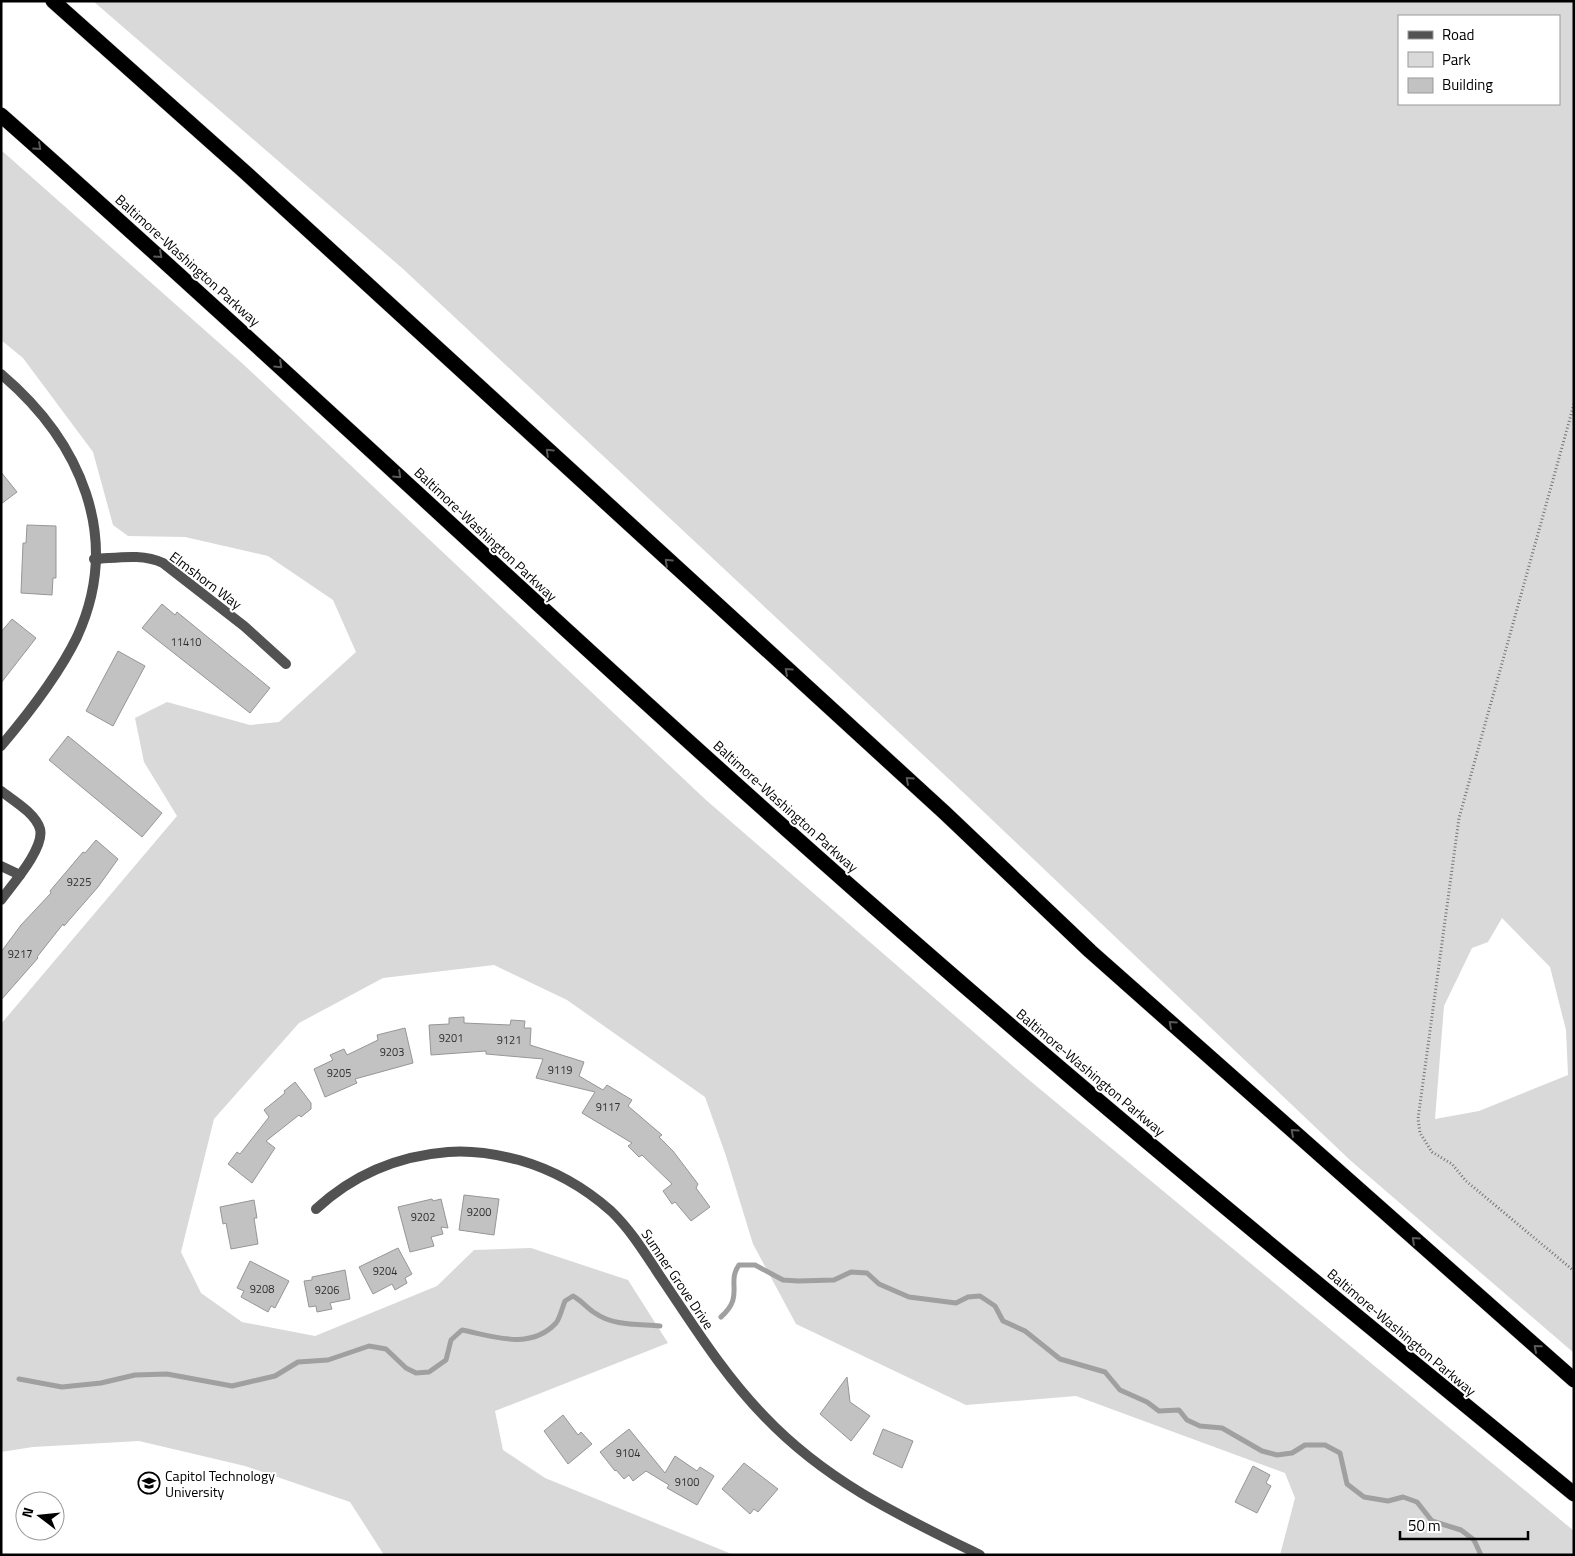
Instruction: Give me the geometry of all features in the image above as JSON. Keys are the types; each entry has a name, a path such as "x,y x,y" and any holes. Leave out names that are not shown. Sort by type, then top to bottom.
{"highway":[{"path":"53,1 246,173 945,813 1090,951 1574,1380"},
{"name":"Baltimore-Washington Parkway","path":"1,115 178,271 615,676 873,906 1175,1165 1574,1494"}],"street":[{"path":"1,374 42,413 63,442 71,457 89,501 94,559 94,579 89,604 68,655 32,708 1,746"},
{"name":"Elmshorn Way","path":"94,559 142,557 164,563 244,626 286,664"},
{"path":"1,791 32,816 40,830 39,845 1,900"},
{"path":"1,866 20,875"},
{"name":"Sumner Grove Drive","path":"316,1209 336,1191 378,1167 404,1158 431,1153 458,1151 484,1153 537,1165 567,1178 612,1212 634,1238 717,1360 764,1416 785,1437 813,1462 873,1502 980,1555"}],"path":[{"path":"1574,404 1459,818 1418,1118 1420,1133 1432,1152 1452,1164 1466,1181 1574,1272"}],"green space":[{"path":"93,1 1574,1 1574,1353 1351,1161 966,795 402,268","holes":["1502,918 1550,967 1566,1030 1568,1075 1479,1111 1435,1119 1444,1006 1472,948 1488,942"]},
{"path":"1,150 243,364 706,800 1029,1080 1574,1531 1574,1555 1280,1555 1295,1498 1285,1473 1076,1396 966,1405 796,1324 753,1244 726,1156 705,1097 567,1000 494,965 383,978 299,1023 214,1119 181,1252 201,1293 242,1322 315,1336 437,1286 474,1250 531,1248 628,1280 668,1343 495,1411 503,1450 545,1478 734,1555 384,1555 350,1502 245,1466 139,1441 33,1447 1,1452 1,1024 177,816 144,762 135,718 167,702 250,725 279,722 356,652 333,600 268,556 185,537 128,536 113,525 93,452 23,358 1,340"}],"building":[{"path":"1,472 17,492 1,504"},
{"path":"27,525 56,526 56,578 53,578 52,595 21,593 23,543 26,543"},
{"path":"162,604 175,615 177,612 270,688 250,713 142,628"},
{"path":"12,619 36,638 1,683 1,632"},
{"path":"118,651 145,666 113,726 86,711"},
{"path":"68,736 162,813 142,837 49,760"},
{"path":"96,840 118,859 98,887 64,926 63,924 38,958 1,1000 1,952 21,925 51,893 50,891 83,852 85,853"},
{"path":"464,1017 464,1023 510,1025 511,1020 525,1021 524,1028 531,1028 530,1045 584,1062 579,1076 603,1090 607,1085 632,1100 628,1106 662,1135 659,1137 673,1151 698,1184 696,1188 710,1207 691,1221 675,1202 672,1204 663,1191 672,1184 642,1155 639,1157 628,1146 632,1143 582,1113 595,1092 536,1078 543,1059 486,1054 486,1051 431,1055 429,1025 449,1024 449,1018"},
{"path":"405,1028 413,1063 355,1079 357,1083 325,1097 314,1069 333,1060 330,1055 344,1049 347,1055 378,1040 377,1035"},
{"path":"295,1082 311,1103 311,1109 301,1117 299,1115 266,1141 275,1148 252,1183 228,1164 237,1152 240,1154 269,1117 264,1110"},
{"path":"464,1195 499,1199 494,1235 459,1230"},
{"path":"432,1199 433,1201 441,1199 448,1228 441,1227 443,1234 431,1237 434,1246 410,1252 398,1207"},
{"path":"254,1200 257,1218 254,1218 258,1244 231,1249 226,1223 223,1224 220,1207"},
{"path":"398,1248 412,1274 405,1278 407,1283 395,1290 392,1284 373,1294 359,1267"},
{"path":"250,1261 289,1281 275,1308 271,1306 268,1312 241,1297 244,1291 237,1288"},
{"path":"345,1270 350,1299 330,1303 332,1309 317,1312 316,1306 309,1307 304,1281 312,1280 312,1277"},
{"path":"847,1377 850,1402 870,1416 851,1441 820,1414"},
{"path":"563,1415 578,1435 581,1432 592,1444 568,1464 544,1431"},
{"path":"629,1429 665,1473 675,1456 697,1471 700,1467 714,1476 697,1505 667,1488 669,1485 646,1471 633,1481 629,1475 624,1479 615,1471 600,1452"},
{"path":"883,1429 913,1441 902,1468 873,1454"},
{"path":"744,1463 778,1489 758,1512 754,1509 750,1514 722,1489"},
{"path":"1253,1466 1270,1475 1266,1483 1271,1486 1257,1513 1235,1502"}],"waterway":[{"path":"721,1317 732,1303 735,1272 739,1265 755,1265 783,1280 798,1281 834,1280 851,1272 867,1273 879,1284 909,1297 956,1303 968,1297 980,1296 995,1306 1003,1321 1025,1331 1060,1359 1105,1372 1120,1390 1147,1402 1159,1411 1179,1410 1187,1420 1200,1426 1222,1428 1262,1451 1277,1455 1292,1453 1305,1445 1325,1445 1340,1453 1347,1484 1364,1497 1388,1501 1403,1497 1417,1502 1432,1521 1461,1530 1474,1540 1481,1555"},
{"path":"19,1379 62,1387 101,1383 135,1375 167,1374 232,1386 275,1376 298,1362 328,1360 369,1346 386,1349 406,1368 416,1373 429,1372 446,1360 451,1340 462,1330 499,1338 523,1339 535,1337 546,1332 556,1323 565,1301 573,1296 595,1313 610,1320 626,1324 660,1326"}],"place":[{"name":"Capitol Technology University","path":"149,1483"}]}
